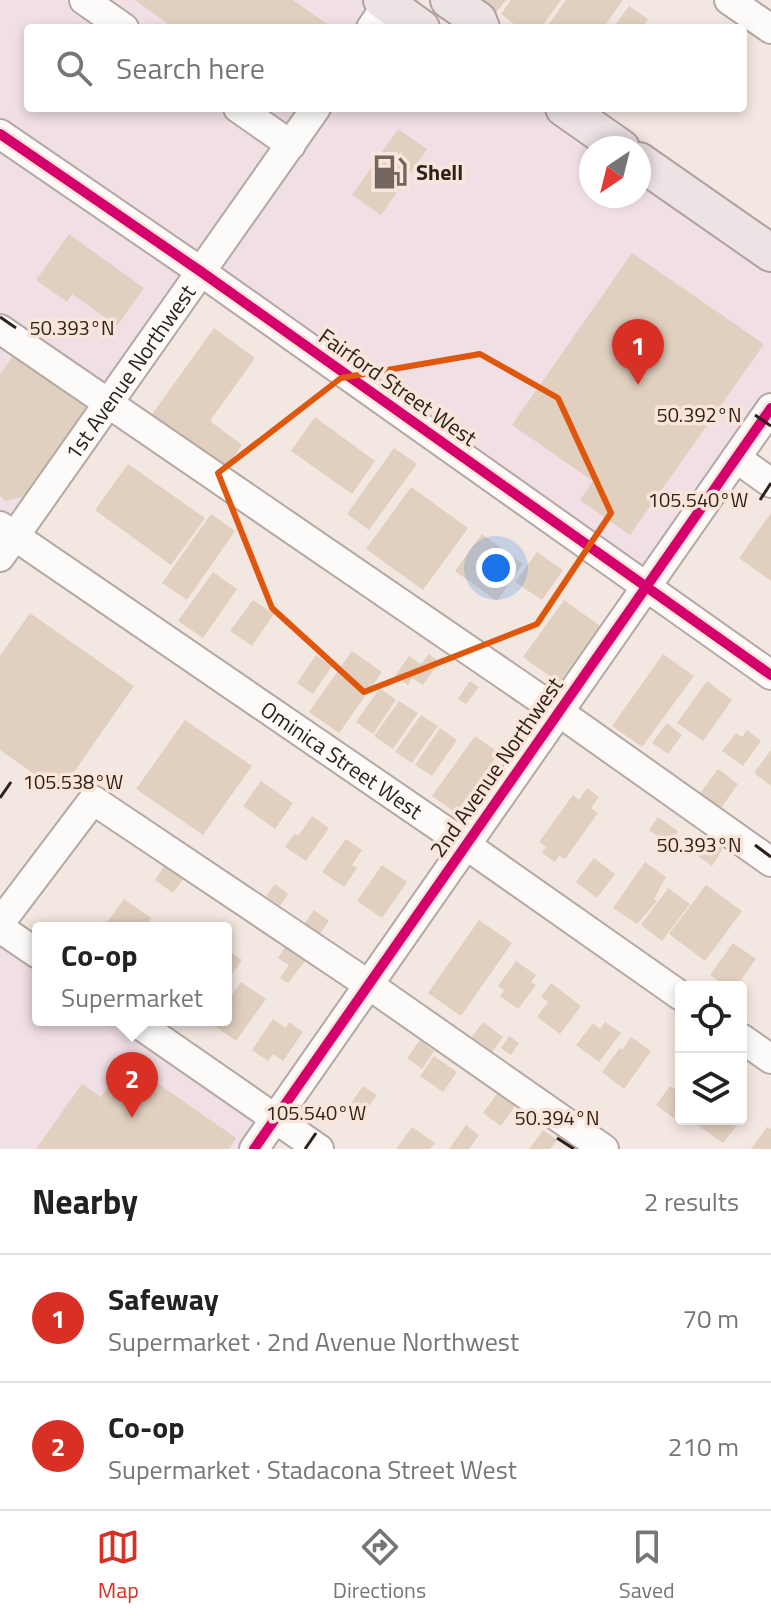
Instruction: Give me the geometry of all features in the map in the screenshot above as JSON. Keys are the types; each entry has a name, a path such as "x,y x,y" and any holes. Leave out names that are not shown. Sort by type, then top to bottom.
{"main road":[{"path":"449,0 480,24"},
{"path":"382,8 413,24"},
{"path":"570,112 604,136"},
{"path":"651,169 771,253"}],"street":[{"path":"84,0 118,24"},
{"path":"729,0 771,29"},
{"path":"244,112 291,145"},
{"name":"1st Avenue Northwest","path":"5,540 107,404 313,112"},
{"name":"Fairford Street West","path":"0,134 200,271 771,675"},
{"path":"0,329 559,712 771,862"},
{"name":"2nd Avenue Northwest","path":"254,1149 771,408"},
{"path":"736,458 771,483"},
{"name":"Ominica Street West","path":"5,540 466,845 675,992"},
{"path":"32,950 0,926 93,800 369,985 604,1149"},
{"path":"142,1026 319,1149"},
{"path":"747,1042 771,1059"}],"highlighted area":[{"path":"480,354 558,398 611,513 537,624 364,692 272,608 218,473 341,378"}],"shaded area":[{"path":"0,0 390,0 417,24 24,24 24,112 567,112 583,136 579,136 579,208 651,208 651,169 771,253 771,408 646,587 200,272 0,557"},
{"path":"0,928 32,950 32,1026 142,1026 276,1118 254,1149 0,1149"}],"building":[{"path":"135,0 293,0 327,24 168,24"},
{"path":"475,0 506,0 495,14"},
{"path":"511,0 561,0 544,24 514,24 501,14"},
{"path":"566,0 623,0 606,24 549,24"},
{"path":"629,6 648,19 645,24 616,24"},
{"name":"Shell","path":"398,129 427,149 381,215 352,195"},
{"path":"69,234 144,288 117,326 72,294 67,302 36,280"},
{"path":"632,253 764,344 630,535 580,500 593,481 512,425"},
{"path":"214,328 255,358 210,421 242,445 219,477 145,424"},
{"path":"13,356 87,408 25,496 6,501 0,496 0,374"},
{"path":"315,417 375,461 352,494 291,451"},
{"path":"394,448 417,464 369,530 347,514"},
{"path":"128,464 205,518 171,565 95,510"},
{"path":"411,487 468,528 423,590 366,549"},
{"path":"771,513 771,581 739,558"},
{"path":"211,514 235,531 187,600 162,583"},
{"path":"482,534 523,564 497,601 455,571"},
{"path":"537,552 563,570 542,600 515,582"},
{"path":"213,572 237,589 203,638 178,621"},
{"path":"253,600 274,614 252,646 230,631"},
{"path":"564,600 600,626 559,683 523,657"},
{"path":"30,613 134,686 60,792 0,750 0,656"},
{"path":"352,651 382,672 339,733 309,712"},
{"path":"429,654 439,662 423,685 412,678 408,685 395,676 409,656 421,664"},
{"path":"663,654 694,676 642,747 612,726"},
{"path":"316,655 332,666 313,694 297,683"},
{"path":"470,681 479,687 466,704 458,699"},
{"path":"707,681 732,700 703,741 677,723"},
{"path":"380,688 396,700 373,734 356,722"},
{"path":"399,701 418,713 393,749 374,736"},
{"path":"421,715 438,726 412,763 395,752"},
{"path":"185,720 252,766 203,835 136,789"},
{"path":"667,723 682,735 668,754 652,743"},
{"path":"440,728 457,740 432,776 415,765"},
{"path":"747,730 761,741 743,766 722,751 736,733 742,737"},
{"path":"475,736 499,753 456,813 432,796"},
{"path":"771,750 771,786 754,773"},
{"path":"718,769 738,784 719,811 698,796"},
{"path":"261,781 293,803 275,829 243,806"},
{"path":"587,788 599,797 591,808 598,813 565,859 559,856 555,862 542,853 546,847 539,842 573,795 579,800"},
{"path":"312,816 329,828 306,861 285,847 294,834 298,836"},
{"path":"658,817 678,831 669,844 649,830"},
{"path":"707,837 723,848 712,866 695,854"},
{"path":"346,839 362,850 352,865 357,868 344,887 322,872"},
{"path":"594,858 615,874 597,898 576,882"},
{"path":"169,859 188,872 173,893 155,880"},
{"path":"645,862 666,877 654,899 657,901 637,924 613,908"},
{"path":"382,865 407,882 382,918 357,901"},
{"path":"275,884 288,894 280,906 266,896"},
{"path":"706,885 742,911 705,961 669,934"},
{"path":"668,888 690,904 662,941 641,925"},
{"path":"124,899 151,918 149,922 107,922"},
{"path":"314,910 329,921 318,936 303,926"},
{"path":"479,920 512,943 461,1016 428,993"},
{"path":"288,943 308,957 288,983 280,978 289,965 278,958"},
{"path":"733,943 756,959 740,981 718,981 710,975"},
{"path":"232,953 242,960 232,974"},
{"path":"516,961 536,975 531,982 536,985 518,1009 500,996 504,990 498,986"},
{"path":"241,982 266,999 236,1041 215,1026 232,1026 232,995"},
{"path":"551,983 581,1006 560,1034 537,1017 548,1002 541,997"},
{"path":"273,1019 286,1028 289,1022 303,1032 283,1061 273,1054 268,1061 252,1050"},
{"path":"483,1022 503,1037 486,1060 466,1045"},
{"path":"605,1022 621,1033 599,1062 576,1045 593,1023 600,1029"},
{"path":"509,1036 519,1043 511,1055 501,1048"},
{"path":"631,1037 651,1051 624,1089 602,1072"},
{"path":"420,1040 434,1051 422,1069 407,1058"},
{"path":"434,1056 457,1072 443,1092 420,1076"},
{"path":"126,1061 236,1138 229,1149 36,1149 82,1084 101,1097"},
{"path":"363,1086 377,1095 358,1122 345,1112"},
{"path":"670,1086 674,1089 675,1119 656,1105"},
{"path":"497,1094 515,1106 501,1126 483,1113"},
{"path":"466,1125 479,1135 469,1149 449,1149"},
{"path":"698,1125 737,1125 723,1143"},
{"path":"412,1127 435,1143 430,1149 396,1149"},
{"path":"767,1127 771,1129 771,1149 751,1149"},
{"path":"543,1130 557,1140 550,1149 529,1149"}],"cycle path":[{"path":"0,134 200,271 771,675"},
{"path":"254,1149 771,408"}],"place":[{"name":"Shell","path":"390,172"},
{"name":"Safeway","path":"638,385"},
{"name":"Co-op","path":"132,1118"}]}
